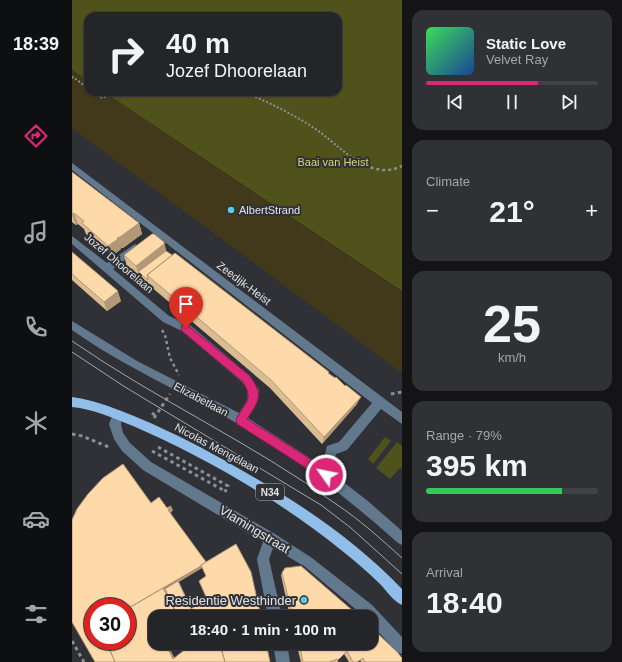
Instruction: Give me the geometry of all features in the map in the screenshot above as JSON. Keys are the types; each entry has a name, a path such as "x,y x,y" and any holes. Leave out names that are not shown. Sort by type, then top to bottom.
{"main road":[{"name":"Nicolas Mengélaan","path":"72,395 76,402 118,415 176,439 276,496 346,545 402,598"}],"street":[{"name":"Zeedijk-Heist","path":"72,166 151,236 383,399 402,419"},
{"path":"107,268 151,236"},
{"name":"Jozef Dhoorelaan","path":"72,239 166,319 186,328 246,379 254,390 252,402 241,420"},
{"name":"Elizabetlaan","path":"72,324 110,351 241,420 326,475 379,518 402,539"},
{"path":"326,475 330,450 343,446 383,399"},
{"name":"Vlamingstraat","path":"118,415 115,424 118,435 126,447 137,458 147,466 271,538 308,562 367,610 402,647"},
{"path":"271,538 263,559 273,610"},
{"path":"281,650 283,662"}],"path":[{"path":"72,78 73,77 84,85"},
{"path":"252,96 282,108 316,129 357,160 371,168 381,171 395,170 402,166"},
{"path":"160,325 165,335 170,358 181,379"},
{"path":"383,399 402,392"},
{"path":"152,413 157,414 167,399"},
{"path":"72,434 82,436 114,449"},
{"path":"156,446 228,486 217,506"},
{"path":"155,453 225,491"},
{"path":"72,640 84,662"}],"green space":[{"name":"Baai van Heist","path":"72,0 402,0 402,291 110,96 342,96 342,12 84,12 84,78 72,70"},
{"path":"385,437 391,441 373,464 368,459"},
{"path":"397,442 402,446 402,469 400,468 390,479 376,468"}],"sand":[{"name":"AlbertStrand","path":"72,70 84,78 84,96 110,96 402,291 402,373 72,128"}],"building":[{"path":"72,172 139,223 108,246 82,223 84,221 74,213 72,214"},
{"path":"152,234 164,242 164,244 136,266 124,255"},
{"path":"166,251 172,255 147,275 148,280 138,272"},
{"path":"72,252 118,291 104,302 72,274"},
{"path":"175,253 329,372 328,373 335,378 336,377 345,386 346,385 361,397 324,437 271,380 147,275"},
{"path":"123,464 151,503 159,497 167,508 171,506 168,510 206,562 136,604 136,598 84,598 84,643 72,622 72,520 77,509 88,494 103,478"},
{"path":"236,544 251,572 259,610 189,610 207,599 199,581 206,576 201,565"},
{"name":"Residentie Westhinder","path":"301,566 352,610 291,610 282,573 285,568"},
{"path":"178,581 191,609 175,610 165,589"},
{"path":"163,588 174,610 148,610 148,650 168,650 173,659 184,650 222,650 225,662 115,662 110,650 136,650 136,604"},
{"path":"378,634 402,658 402,662 365,662 363,658 357,662 353,662 347,651 339,659 330,662 303,662 300,650 378,650"},
{"path":"88,650 110,650 115,662 95,662"},
{"path":"221,650 267,650 270,662 225,662"},
{"path":"337,659 338,662 330,662"}],"tram line":[{"path":"72,341 137,383 238,441 304,482 353,517 402,558"},
{"path":"72,352 125,387 321,505 351,528 402,574"}],"place":[{"name":"AlbertStrand","path":"231,210"},
{"name":"Residentie Westhinder","path":"304,600"}],"route":[{"path":"186,328 246,379 254,390 252,402 241,420 326,475"}]}
